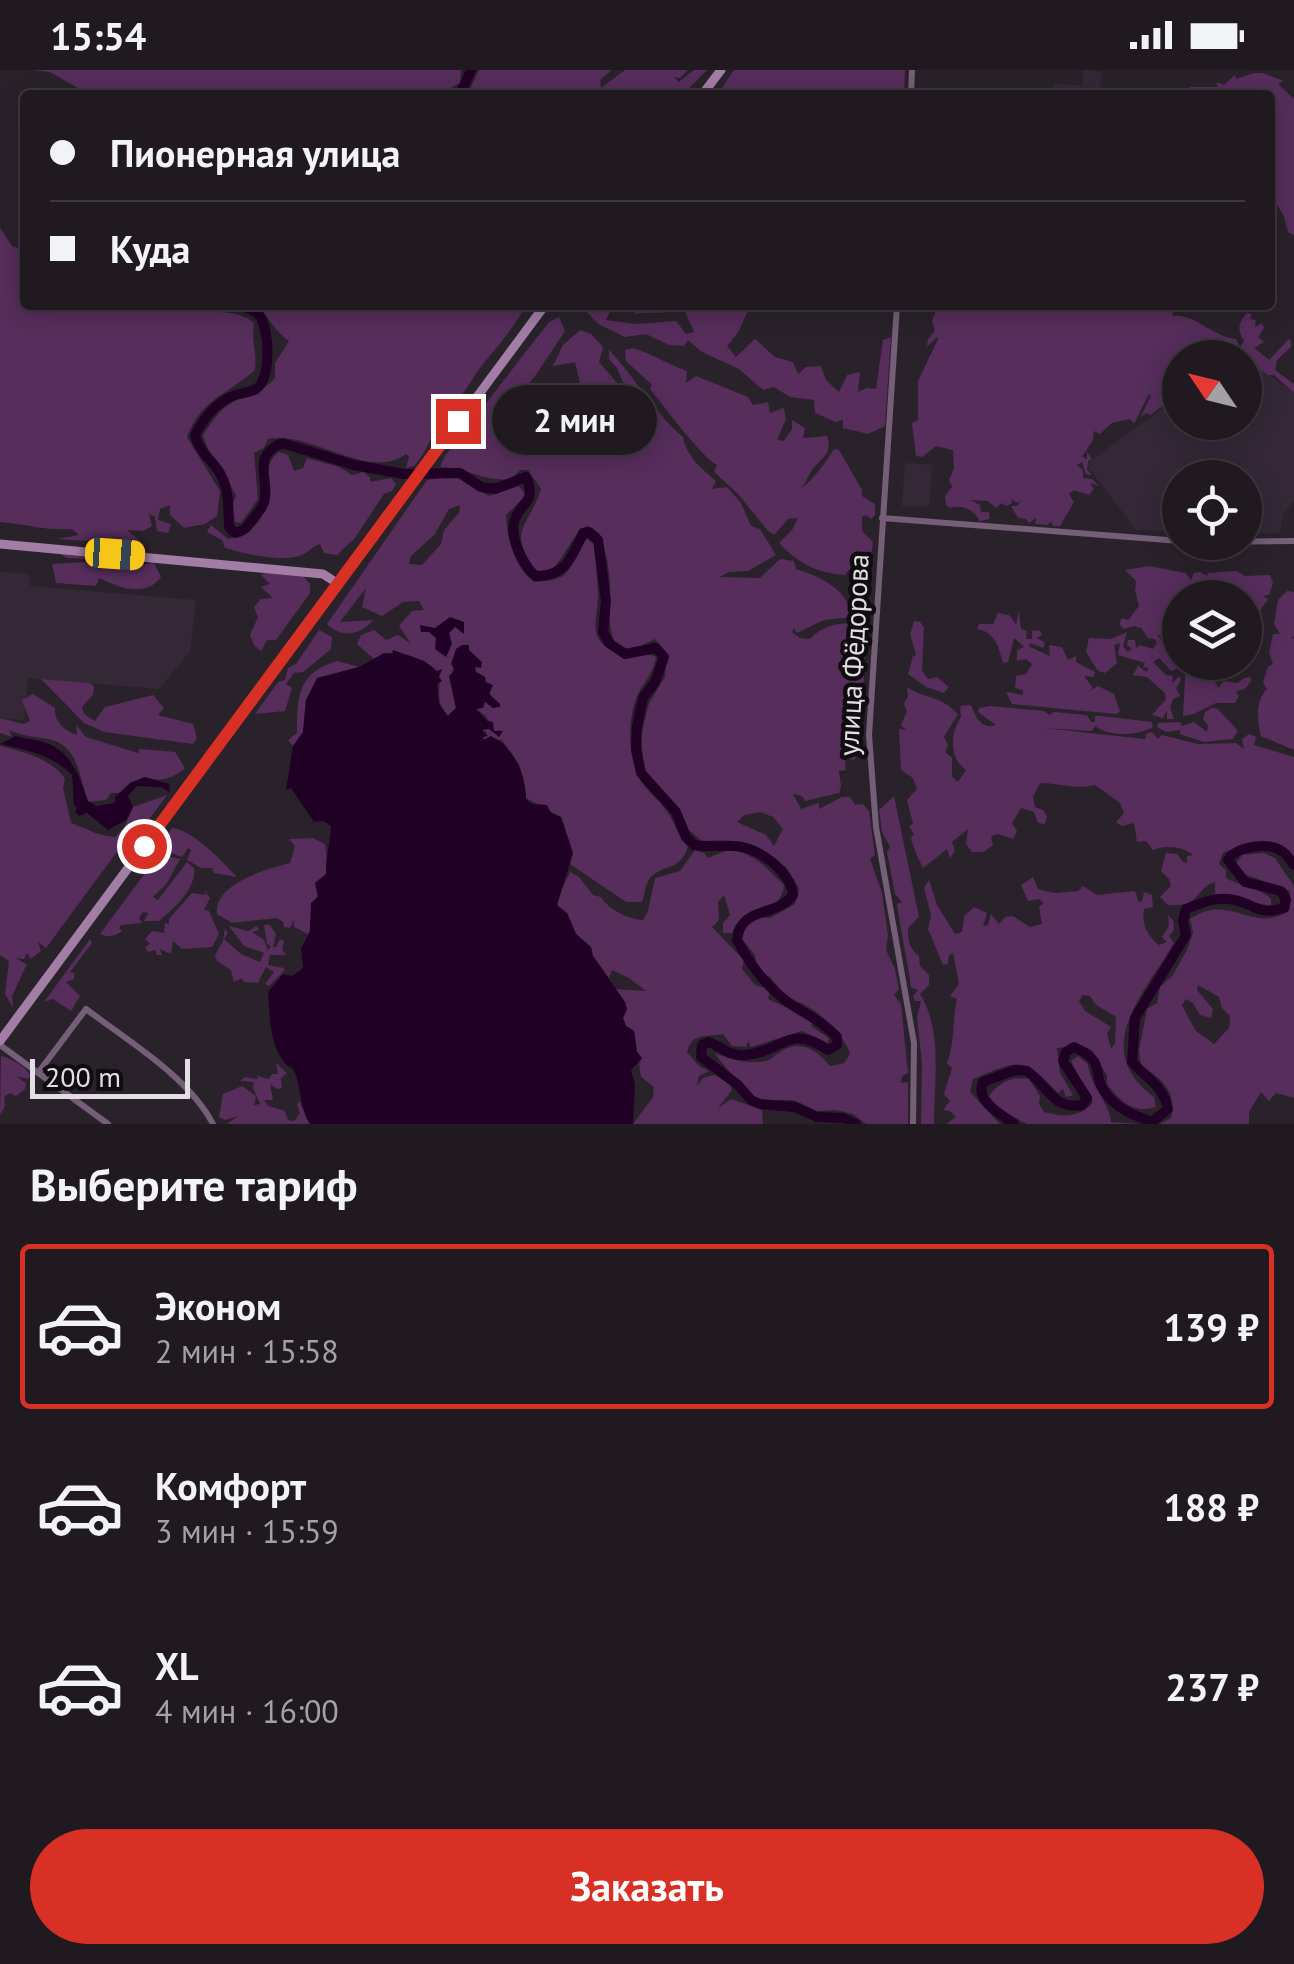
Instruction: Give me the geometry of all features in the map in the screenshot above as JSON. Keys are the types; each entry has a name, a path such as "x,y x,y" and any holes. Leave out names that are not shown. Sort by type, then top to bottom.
{"main road":[{"path":"706,90 721,70"},
{"path":"0,1043 541,310"},
{"path":"0,544 323,574 338,583"}],"street":[{"name":"улица Фёдорова","path":"898,310 869,709 870,766 876,827 914,1043 913,1124"},
{"path":"882,518 1162,539"},
{"path":"1262,541 1294,541"},
{"path":"38,1073 86,1010 160,1064 188,1090 213,1124"},
{"path":"0,1043 108,1124"}],"shaded area":[{"path":"32,70 461,70 460,83 452,90 81,90 50,72"},
{"path":"479,70 612,70 600,80 601,88 625,70 688,70 680,78 674,77 679,82 694,70 707,70 687,90 469,90"},
{"path":"734,70 905,70 904,90 720,90"},
{"path":"1083,70 1102,72 1100,87 1122,90 1053,90 1053,84 1083,85"},
{"path":"1263,73 1283,81 1278,84 1294,99 1294,235 1288,232 1275,202 1275,90 1188,90 1218,87 1216,82 1224,85 1235,75 1236,79"},
{"path":"0,228 12,246 20,249 20,310 207,310 240,315 254,323 255,370 208,405 187,437 220,491 217,516 205,524 184,528 170,515 170,505 160,509 158,520 171,524 168,533 157,531 155,517 149,514 152,526 143,531 127,530 145,545 57,539 79,535 72,529 0,522"},
{"path":"261,310 523,310 463,393 451,400 414,466 406,468 406,454 391,461 375,462 302,441 268,439 264,448 254,453 258,499 241,523 235,522 232,506 236,496 203,435 227,406 259,391 275,378 275,363 289,341"},
{"path":"585,310 611,310 606,320 637,324 676,321 686,334 694,332 684,310 748,310 727,346 736,357 755,339 775,357 793,362 798,374 806,367 821,366 826,380 839,392 847,375 860,372 858,392 876,389 883,340 891,337 885,426 868,434 843,428 843,420 836,422 815,413 814,400 790,397 774,387 763,390 739,369 702,352 688,340 684,346 669,345 646,334 625,337 598,324"},
{"path":"632,310 676,310 666,312 636,314"},
{"path":"936,310 1172,310 1173,316 1188,318 1236,340 1162,340 1162,407 1140,418 1149,394 1134,424 1130,419 1112,423 1100,434 1094,431 1082,457 1087,459 1087,452 1092,459 1087,469 1092,475 1086,474 1082,462 1077,465 1083,470 1083,478 1092,479 1099,486 1090,483 1094,489 1089,495 1074,490 1069,494 1074,502 1060,526 1053,526 1051,521 1047,525 1035,524 1036,518 1029,523 1018,518 1011,506 1017,506 1022,499 1018,503 1011,499 1012,503 996,508 988,501 970,500 980,505 981,512 989,512 990,519 979,521 967,509 950,508 945,496 952,487 949,480 954,468 953,450 936,446 922,457 916,456 912,423 918,420 918,381 938,339 927,347 935,331 932,321"},
{"path":"1247,313 1256,320 1255,327 1262,323 1264,328 1258,337 1262,340 1244,340 1242,320"},
{"path":"559,317 565,331 497,422 513,425 540,385 534,400 542,401 550,416 551,445 567,455 564,447 584,432 588,416 575,362 553,366 563,345 580,330 591,334 603,347 599,362 617,383 626,410 625,428 635,427 638,417 617,368 609,359 609,350 683,437 695,462 716,481 712,489 727,487 741,503 751,526 760,529 776,555 748,571 719,577 760,578 780,559 794,561 796,569 823,580 839,592 852,617 824,620 797,633 794,628 792,632 810,639 834,625 862,624 851,632 866,636 862,714 856,706 851,723 862,718 862,747 854,760 850,759 852,753 844,749 846,770 839,771 839,793 805,801 793,794 801,809 819,803 819,809 850,797 855,805 863,804 869,811 875,855 870,859 882,893 888,935 886,950 899,989 894,995 901,1004 908,1073 902,1076 901,1083 908,1082 908,1124 866,1124 853,1114 817,1111 794,1100 759,1100 749,1095 714,1053 755,1062 769,1060 796,1046 815,1051 830,1066 844,1063 850,1054 826,1020 807,1006 790,1001 770,977 757,970 755,955 742,939 743,929 755,917 770,918 795,904 799,888 786,867 752,846 702,841 689,830 678,807 644,770 641,736 649,703 665,677 667,654 655,639 631,651 616,644 610,624 608,567 599,533 587,526 576,535 554,568 548,573 537,572 527,558 521,537 541,489 528,470 520,470 511,479 501,479 440,467 549,322","holes":["760,812 773,817 783,829 774,846 766,835 737,822 744,815"]},
{"path":"1290,338 1291,347 1277,360 1275,370 1294,384 1294,393 1274,375 1262,371 1262,354 1269,360"},
{"path":"633,348 687,371 686,383 696,376 748,397 753,405 768,402 770,413 784,408 786,419 777,440 784,441 792,429 792,420 805,428 803,438 827,436 827,453 801,488 834,449 839,450 862,496 875,504 871,519 862,517 862,531 873,542 870,564 860,567 860,557 854,557 845,575 835,574 817,570 786,550 779,543 798,518 788,519 774,535 768,531 714,472 717,465 683,431 650,389 652,385 626,361 625,350"},
{"path":"1262,371 1294,393 1294,501 1284,513 1279,533 1262,534 1262,460 1162,460 1162,531 1136,530 1086,464 1162,409 1162,440 1262,440"},
{"path":"279,452 288,455 294,471 303,468 307,458 352,475 363,472 370,482 391,478 396,484 337,555 324,553 320,544 290,558 225,548 222,540 207,532 211,525 228,539 259,521 265,509 271,460"},
{"path":"905,463 932,465 929,507 902,506"},
{"path":"454,476 489,496 519,486 526,495 506,515 513,552 527,576 534,582 564,575 587,539 594,544 596,627 600,641 622,655 656,657 633,709 632,753 642,783 671,817 688,846 681,860 650,878 642,902 626,902 570,864 573,853 561,817 526,798 520,766 502,740 483,740 487,732 480,730 489,729 497,734 501,730 494,731 486,716 476,709 491,697 485,677 475,667 455,658 451,679 456,708 447,716 440,701 439,677 433,667 397,653 374,659 357,644 361,635 374,630 386,640 398,635 411,644 399,626 412,611 424,610 419,601 403,602 382,616 362,607 366,588 340,622 373,620 368,625 345,633 327,624 427,480","holes":["460,505 459,513 444,530 441,544 422,565 409,564 411,556 435,534 449,509"]},
{"path":"57,552 133,559 141,565 154,563 161,577 140,589 124,588 99,578 96,586 56,583 52,564 84,562 134,567 129,561 67,558"},
{"path":"1149,566 1185,573 1191,580 1162,580 1162,636 1157,634 1162,642 1162,661 1159,658 1153,662 1162,671 1162,680 1181,680 1176,688 1180,696 1173,699 1170,707 1174,719 1167,719 1167,711 1163,718 1152,715 1166,699 1165,693 1147,677 1133,675 1138,666 1147,672 1148,668 1143,667 1145,663 1118,655 1120,643 1114,645 1117,663 1105,673 1098,671 1086,652 1089,638 1111,639 1127,632 1123,646 1128,652 1132,649 1128,640 1135,640 1136,648 1140,645 1153,649 1157,643 1141,628 1124,629 1119,624 1122,618 1128,620 1139,606 1136,581 1125,570"},
{"path":"1236,571 1245,576 1270,575 1273,583 1269,595 1263,596 1268,599 1262,608 1262,580 1191,580 1194,573 1200,572 1207,576"},
{"path":"0,572 29,574 30,586 196,600 190,651 159,689 28,678 24,720 0,718"},
{"path":"269,572 303,576 310,584 310,593 276,640 267,640 261,651 250,635 258,617 254,607 261,599 273,598 261,587 270,584 261,575"},
{"path":"1287,591 1294,592 1294,750 1261,736 1258,718 1260,699 1267,689 1263,683 1268,667 1273,664 1269,653 1273,634 1280,634 1274,624 1278,600"},
{"path":"1019,611 1026,639 1032,639 1032,631 1039,630 1042,635 1037,638 1045,643 1043,648 1029,643 1030,647 1050,656 1049,645 1062,647 1068,660 1076,656 1076,662 1095,672 1094,677 1084,676 1093,688 1088,692 1098,686 1114,694 1120,712 1012,704 1006,692 1023,695 1023,690 1015,688 1016,676 1026,674 1032,664 1026,659 1017,661 1017,650 1024,647 1014,638 1008,662 1003,663 993,637 977,629 979,624 993,624 998,613 1009,615 1016,624"},
{"path":"450,617 464,622 464,634 455,627 449,633 452,644 446,657 435,649 436,638 421,632 420,625 435,628"},
{"path":"914,621 924,627 922,671 928,679 937,677 949,687 944,693 926,687 908,674 916,655 910,634"},
{"path":"319,630 332,637 331,649 303,672 294,673 286,684 292,688 285,711 255,714 278,682 285,680 288,668 296,664"},
{"path":"469,645 469,650 482,662 481,668 475,667 476,672 493,685 489,694 500,704 493,708 485,702 483,708 476,709 493,722 494,731 503,731 499,737 489,729 482,730 488,736 483,740 491,736 512,754 521,771 526,799 532,804 547,805 551,813 561,817 573,853 557,905 567,913 576,934 591,947 593,956 625,1002 623,1018 634,1031 637,1052 642,1058 631,1070 635,1084 633,1124 310,1124 295,1073 275,1046 268,992 283,974 292,976 303,968 301,949 310,931 311,903 318,897 315,883 326,874 331,826 323,821 314,822 291,788 286,790 293,746 303,732 306,700 317,678 359,667 384,653 392,654 393,650 424,661 437,671 442,669 442,681 437,684 439,704 448,716 456,708 449,676 455,670 451,664 456,649"},
{"path":"337,661 359,667 317,679 306,700 303,732 293,746 288,740 297,733 302,687 314,672"},
{"path":"41,679 94,686 93,695 82,707 84,714 95,721 105,707 153,695 164,708 158,715 193,724 197,738 193,744 104,732 84,723"},
{"path":"1185,680 1215,680 1219,688 1223,681 1251,680 1246,688 1236,692 1239,696 1235,703 1216,703 1183,716"},
{"path":"907,687 944,703 958,714 944,737 948,745 945,752 952,758 952,777 958,782 966,770 956,759 953,738 961,717 960,706 971,705 986,726 996,725 978,712 979,708 990,706 1044,711 1049,715 1087,715 1091,722 1095,722 1095,716 1102,716 1152,722 1153,727 1124,734 1095,726 1092,731 1043,728 1145,739 1152,732 1158,739 1162,735 1198,744 1236,743 1244,749 1242,739 1249,734 1256,737 1254,745 1294,757 1294,860 1279,849 1260,844 1223,853 1219,864 1226,870 1226,878 1267,895 1271,906 1215,894 1215,882 1186,904 1168,905 1160,897 1171,886 1161,871 1166,853 1177,854 1187,863 1187,856 1193,855 1173,847 1153,850 1146,841 1137,842 1134,823 1122,826 1116,822 1124,813 1120,803 1095,785 1040,783 1033,797 1035,807 1047,816 1045,824 1038,823 1034,812 1021,808 1012,823 1017,831 1013,839 991,836 993,845 984,852 972,852 966,844 968,829 952,842 955,851 950,858 947,849 923,868 911,838 914,834 909,826 913,824 907,800 917,789 913,778 901,770 899,729 906,730 901,725 907,711"},
{"path":"33,694 55,708 58,721 72,733 77,735 76,725 86,737 138,753 139,749 175,752 185,768 166,778 144,777 130,783 123,793 88,802 76,763 66,748 58,742 9,730 12,737 0,733 0,718 23,724 30,721 22,700"},
{"path":"1212,708 1218,709 1238,731 1233,739 1204,742 1180,734 1180,730 1166,732 1157,727 1158,723 1180,722 1182,726 1194,722 1207,732 1208,725 1203,719"},
{"path":"16,736 59,750 77,773 88,801 96,806 115,803 115,797 130,783 145,777 169,784 170,792 160,787 137,786 128,796 133,807 126,820 108,830 87,813 79,816 75,812 72,775 64,768 39,754 0,744"},
{"path":"0,746 36,757 59,771 65,778 63,788 71,823 103,835 115,837 124,828 133,807 167,795 145,825 136,826 46,948 38,942 41,951 31,959 27,953 24,959 15,958 27,964 12,996 13,1008 5,994 9,961 0,955"},
{"path":"894,796 919,917 908,928 909,940 920,966 929,975 929,985 920,994 935,1040 934,1124 921,1124 922,1064 917,1017 921,1001 915,1001 913,996 918,990 911,987 897,904 902,902 895,894 887,852 890,847 882,832 879,810"},
{"path":"172,828 198,840 237,877 214,873 212,868 201,868 187,860 191,850 188,848 182,857 166,851 164,839"},
{"path":"313,838 325,844 326,867 321,891 311,903 310,935 294,927 294,920 290,928 277,918 232,923 217,914 218,903 232,886 290,863 295,846 289,839"},
{"path":"730,849 754,859 784,885 776,902 745,915 732,933 723,933 723,923 730,915 724,895 718,902 719,920 712,927 744,960 742,969 755,985 770,989 768,999 814,1020 811,1026 829,1038 828,1043 802,1031 751,1047 748,1041 746,1047 732,1046 723,1034 697,1038 687,1052 709,1071 699,1076 697,1086 703,1078 715,1075 730,1084 732,1090 718,1108 731,1099 762,1110 763,1124 633,1124 653,1097 654,1087 641,1077 642,1058 637,1052 634,1031 623,1018 627,1009 615,989 646,991 612,970 609,978 591,947 576,934 567,913 558,909 557,900 570,872 614,910 643,920 655,878 680,871 695,850 708,858"},
{"path":"1264,853 1275,858 1294,886 1294,1098 1276,1093 1269,1101 1261,1092 1249,1112 1249,1124 1160,1124 1171,1118 1172,1101 1162,1081 1141,1066 1139,1050 1147,1009 1157,1003 1160,987 1173,975 1187,950 1193,932 1190,919 1218,909 1264,918 1290,910 1290,891 1242,873 1236,864 1242,855","holes":["1198,985 1219,997 1230,1016 1229,1028 1214,1044 1195,1030 1182,1005 1186,999 1200,1015 1211,1018 1213,1009 1197,990"]},
{"path":"159,854 180,859 167,883 153,897 158,900 187,862 194,868 194,876 183,898 159,921 144,921 148,913 143,912 139,918 142,923 121,925 122,931 114,935 100,934"},
{"path":"1033,877 1038,889 1054,893 1078,891 1083,886 1097,895 1135,891 1142,902 1144,892 1152,895 1153,907 1144,909 1144,920 1148,933 1159,945 1167,942 1162,937 1169,926 1168,915 1173,920 1174,930 1169,936 1174,943 1138,1000 1124,1040 1125,1059 1135,1078 1154,1097 1156,1107 1140,1109 1122,1101 1107,1084 1107,1076 1092,1050 1082,1046 1057,1048 1060,1073 1073,1095 1066,1097 1063,1089 1058,1093 1028,1067 1011,1065 973,1079 970,1092 1000,1124 946,1124 956,1117 943,1110 950,1101 944,1094 952,1068 947,1063 957,999 950,996 959,984 953,953 948,964 943,965 928,929 931,915 924,888 929,880 937,905 955,934 962,932 964,916 974,907 987,913 983,926 988,925 991,914 999,924 1005,917 1013,916 1030,927 1042,924 1039,907 1044,903 1039,899 1028,901 1021,885","holes":["1083,995 1090,996 1095,1004 1116,1017 1115,1044 1111,1048 1107,1033 1111,1027 1085,1011 1079,1001"]},
{"path":"204,890 210,898 204,910 209,911 219,934 212,947 182,949 173,941 171,954 160,949 162,955 155,950 148,952 145,947 150,944 145,939 152,931 164,933 165,923 169,924 192,893 206,895"},
{"path":"264,925 270,925 276,934 273,947 280,939 284,941 282,950 286,955 270,955 268,965 284,971 269,986 265,984 274,972 266,967 258,983 244,982 242,978 234,982 231,970 217,961 215,955 225,928 228,933 224,939 241,954 260,962 264,953 244,946 229,926 248,931 257,926 259,930 252,932 264,940 268,951 271,946 267,944"},
{"path":"90,939 92,943 70,972 74,979 66,982 80,996 71,1011 53,999 44,1002"},
{"path":"1,1056 18,1063 30,1076 16,1076 26,1083 25,1089 16,1096 10,1093 4,1097 0,1115"},
{"path":"1078,1056 1088,1064 1111,1122 1139,1124 1027,1124 998,1108 989,1096 1007,1081 1029,1079 1044,1112 1077,1114 1093,1102 1071,1061"},
{"path":"276,1063 287,1073 281,1078 282,1088 270,1084 273,1100 264,1100 268,1106 285,1111 288,1120 294,1121 300,1113 299,1101 310,1124 227,1124 238,1116 225,1120 219,1117 223,1094 242,1086 256,1096 254,1105 260,1104 254,1082 240,1081 245,1077 258,1079 257,1076 269,1079 278,1074"}],"waterway":[{"path":"462,90 471,70"},
{"path":"253,310 265,329 265,375 256,389 215,407 195,436 225,484 229,527 235,533 246,528 262,507 264,460 282,443 354,465 404,474 460,473 481,487 495,489 526,477 529,498 513,529 519,552 536,576 561,569 583,533 589,532 598,540 606,601 603,632 609,643 625,654 656,648 664,657 655,682 643,698 637,726 641,773 676,812 686,837 694,845 744,847 772,862 786,877 793,895 778,907 745,921 737,940 770,987 837,1037 837,1045 828,1050 815,1042 794,1039 745,1055 730,1053 708,1042 702,1045 701,1057 760,1104 795,1107 817,1117 843,1118 856,1124"},
{"path":"1014,1124 986,1101 981,1089 983,1082 1015,1070 1027,1071 1058,1101 1082,1105 1087,1098 1063,1061 1066,1052 1074,1047 1095,1063 1100,1084 1119,1107 1152,1122 1168,1109 1158,1088 1132,1062 1135,1018 1186,935 1186,909 1222,899 1237,900 1260,910 1284,908 1286,900 1281,891 1245,882 1228,860 1238,851 1262,846 1283,852 1294,865"}],"route":[{"path":"144,846 458,421"}]}
